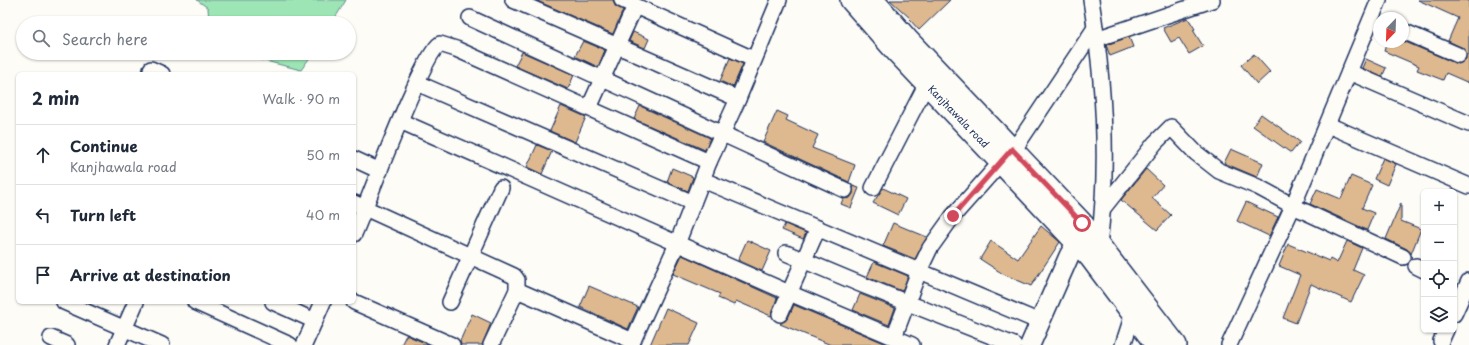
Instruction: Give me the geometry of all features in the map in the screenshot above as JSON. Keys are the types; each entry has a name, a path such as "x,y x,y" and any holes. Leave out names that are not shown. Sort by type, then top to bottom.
{"main road":[{"name":"Kanjhawala road","path":"851,0 927,83 1082,223 1176,345"},
{"name":"Kanjhawala road","path":"872,0 1007,156 1077,242 1156,345"}],"street":[{"path":"513,0 738,99"},
{"path":"517,290 632,343 677,244 709,162 738,99 778,0"},
{"path":"1091,0 1096,34 1104,140 1104,207 1099,245"},
{"path":"894,337 919,271 930,248 944,228 1007,156 1096,34 1212,0"},
{"path":"1376,12 1378,0"},
{"path":"589,108 604,78 617,46 628,3 754,59"},
{"path":"470,18 604,78 845,190"},
{"path":"1229,345 1293,206 1349,72 1373,23"},
{"path":"1409,35 1458,55"},
{"path":"356,224 360,205 380,171 417,83 436,46 440,44 446,45 709,162"},
{"path":"1349,72 1469,124"},
{"path":"417,83 693,203"},
{"path":"873,188 927,83"},
{"path":"400,121 677,244 912,345"},
{"path":"1328,125 1469,186"},
{"path":"1104,207 1155,143 1171,127 1211,166 1403,257"},
{"path":"356,160 380,171"},
{"path":"703,180 1040,322"},
{"path":"450,302 501,188"},
{"path":"360,205 514,276 517,280 517,290 491,345"},
{"path":"780,314 818,228"},
{"path":"1030,345 1069,256 1077,242"},
{"path":"786,253 1014,345"},
{"path":"1457,306 1464,287"},
{"path":"356,303 452,345"},
{"path":"69,304 162,345"},
{"path":"117,345 135,304"},
{"path":"199,304 290,345"},
{"path":"277,304 315,321"},
{"path":"304,345 322,304"},
{"path":"1123,345 1133,314"},
{"path":"51,338 67,345"}],"green space":[{"path":"197,0 346,0 336,16 209,16 208,8"},
{"path":"262,60 308,60 301,70"}],"building":[{"path":"535,0 613,0 615,6 623,10 613,34"},
{"path":"890,0 950,0 919,30 910,20 911,19"},
{"path":"1418,0 1469,0 1469,83 1446,73 1443,80 1417,70 1419,66 1384,51 1385,48 1409,48 1409,44 1459,64 1466,59 1465,49 1448,41 1458,18"},
{"path":"1188,18 1195,29 1193,30 1203,46 1189,54 1179,38 1171,42 1163,28"},
{"path":"633,32 649,39 645,48 629,41"},
{"path":"1129,37 1133,47 1110,56 1106,45"},
{"path":"583,41 605,50 598,67 575,56"},
{"path":"522,52 574,75 568,89 515,66"},
{"path":"1254,54 1270,72 1257,84 1241,65"},
{"path":"730,58 743,64 733,87 720,81"},
{"path":"1366,59 1386,68 1382,77 1362,68"},
{"path":"561,106 586,117 575,142 550,131"},
{"path":"640,106 710,138 705,150 634,119"},
{"path":"777,111 788,116 786,120 818,135 812,148 855,165 849,182 763,142"},
{"path":"1261,114 1300,142 1291,153 1253,126"},
{"path":"537,145 552,151 542,174 527,167"},
{"path":"1231,149 1263,163 1257,177 1224,163"},
{"path":"1383,158 1396,164 1387,185 1374,179"},
{"path":"672,168 693,177 688,191 667,182"},
{"path":"1146,169 1163,185 1152,198 1171,215 1157,230 1121,200"},
{"path":"1351,176 1372,185 1362,208 1374,213 1367,230 1310,204 1317,189 1341,199"},
{"path":"853,186 859,188 851,208 841,204 843,199 850,198 853,194"},
{"path":"883,188 906,199 898,215 873,203"},
{"path":"1246,202 1278,217 1269,236 1237,221"},
{"path":"1401,203 1401,221 1421,229 1411,254 1407,249 1386,239"},
{"path":"893,223 927,237 915,259 883,246"},
{"path":"785,224 806,233 803,239 782,230"},
{"path":"1041,226 1060,242 1031,286 1003,274 980,259 991,241 1018,259"},
{"path":"747,240 771,251 762,271 738,260"},
{"path":"1347,241 1362,248 1353,270 1364,275 1351,302 1311,284 1296,323 1283,318 1300,275 1279,266 1288,244 1337,263"},
{"path":"682,255 777,298 771,316 736,301 734,305 718,298 720,294 673,274"},
{"path":"874,262 908,276 902,291 867,277"},
{"path":"589,286 638,307 628,329 580,307"},
{"path":"860,294 895,308 889,325 853,310"},
{"path":"794,305 889,345 831,345 780,324 788,318"},
{"path":"666,308 699,323 689,345 650,345"},
{"path":"472,314 491,323 482,345 461,345 460,341"},
{"path":"406,335 430,345 401,345"}],"route":[{"path":"953,216 1012,149 1082,223"}]}
